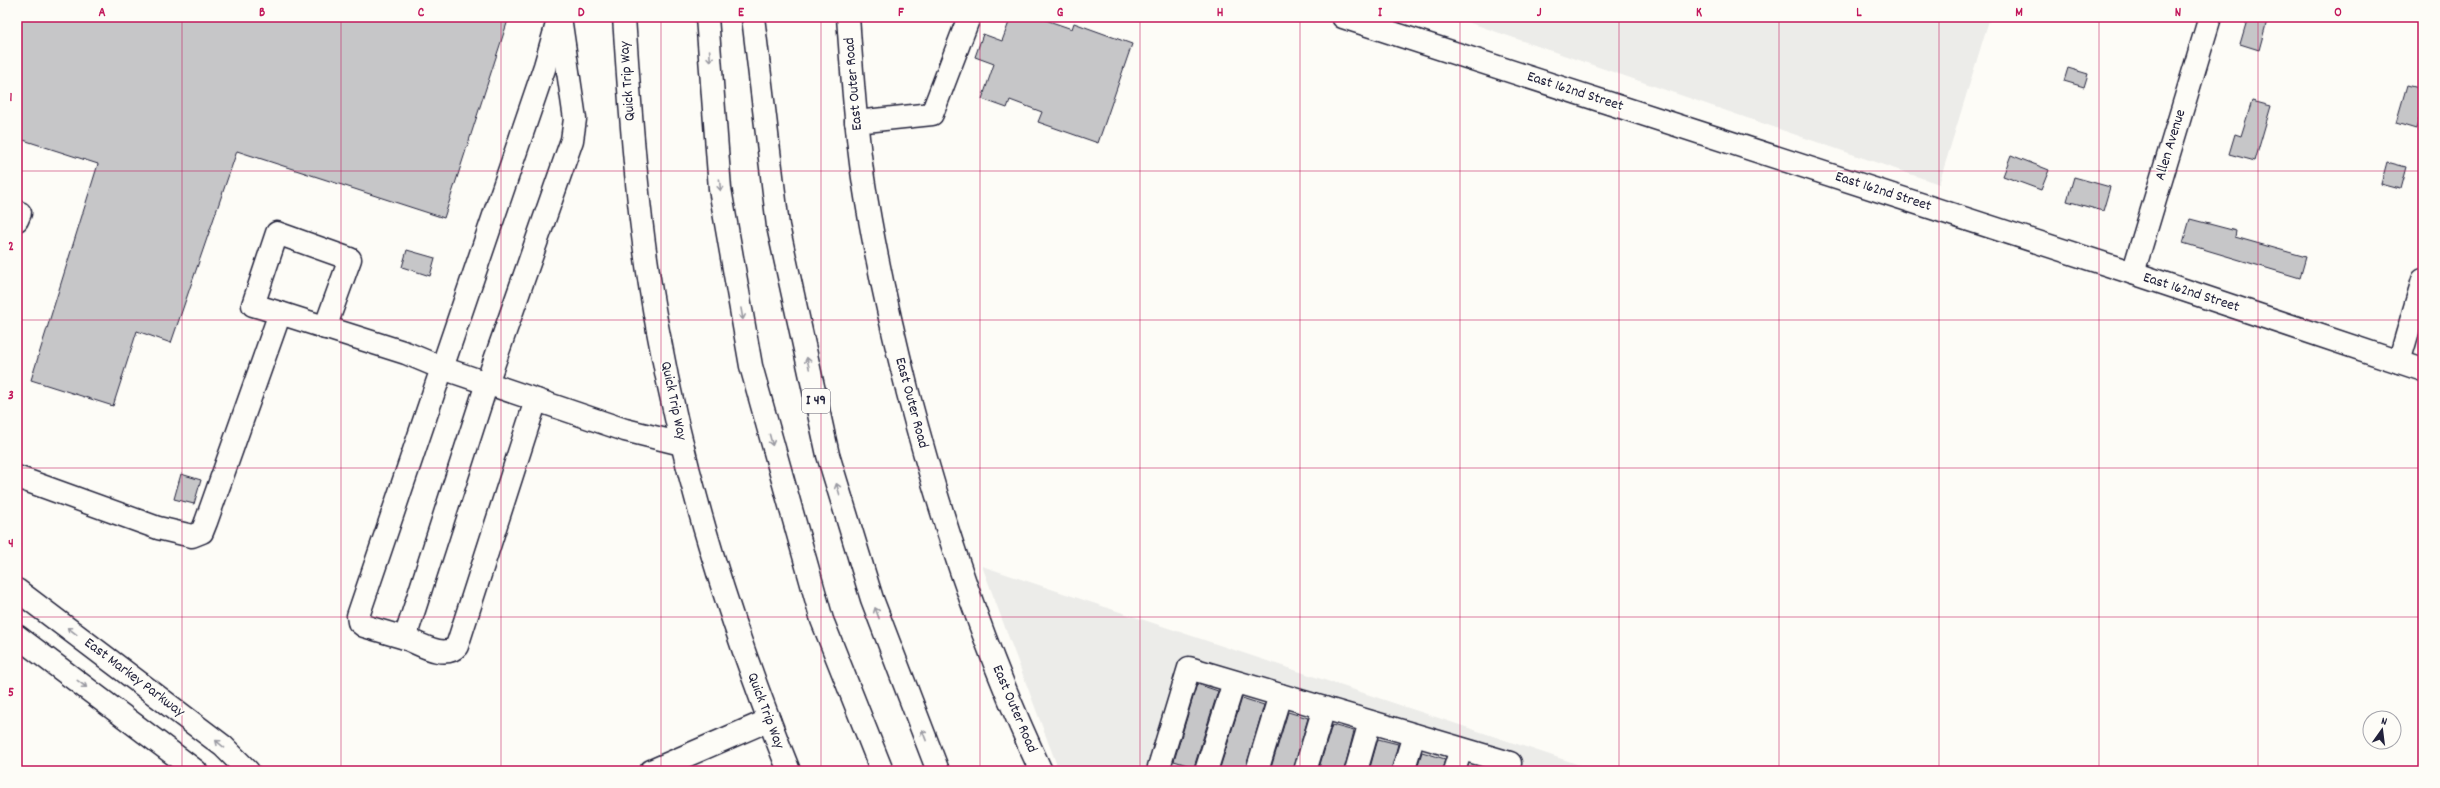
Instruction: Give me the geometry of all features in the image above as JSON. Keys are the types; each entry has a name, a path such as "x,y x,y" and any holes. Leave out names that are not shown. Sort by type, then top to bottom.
{"main road":[{"path":"536,400 457,646 453,651 446,652 364,626 359,622 358,610 545,66 560,17"},
{"path":"405,638 487,383 574,128 560,17"},
{"name":"Quick Trip Way","path":"624,17 632,136 641,220 657,329 682,444 698,508 730,614 789,771"},
{"path":"707,17 720,189 751,366 822,620 882,771"},
{"name":"I 49","path":"754,17 778,226 828,455 872,599 938,771"},
{"name":"East Outer Road","path":"848,17 856,122 878,266 923,449 967,592 1013,712 1041,771"},
{"path":"856,122 932,114 969,17"},
{"name":"East 162nd Street","path":"1343,17 2133,273 2423,370"},
{"name":"Allen Avenue","path":"2133,273 2210,17"},
{"path":"17,212 20,212 17,220"},
{"path":"325,328 350,259 276,233 253,305 280,313 325,328 406,353 442,368 625,430 682,444"},
{"path":"2399,362 2423,280"},
{"path":"17,478 158,528 192,536 202,532 280,313"},
{"name":"East Markey Parkway","path":"17,590 223,746 248,771"},
{"path":"17,636 196,771"},
{"path":"1160,771 1159,767 1189,668 1510,763 1507,771"},
{"path":"1206,771 1234,682"},
{"path":"1257,771 1280,695"},
{"path":"1305,771 1324,708"},
{"path":"651,771 769,720"},
{"path":"1356,771 1370,722"},
{"path":"1403,771 1414,735"},
{"path":"1454,771 1461,748"}],"shaded area":[{"path":"1453,17 1990,17 1939,184"},
{"path":"982,566 1598,771 1059,771"}],"building":[{"path":"17,17 509,17 444,218 237,151 171,343 137,331 113,406 31,380 98,164 17,138"},
{"path":"1011,17 1037,17 1072,29 1074,23 1132,44 1098,143 1038,122 1042,112 1010,100 1007,108 982,99 994,64 975,57 983,34 1002,41"},
{"path":"2248,17 2268,17 2259,50 2240,44"},
{"path":"2068,68 2088,74 2084,87 2064,81"},
{"path":"2407,85 2423,89 2423,106 2416,129 2396,123"},
{"path":"2252,101 2271,106 2255,161 2229,154 2235,134 2241,136"},
{"path":"2011,155 2049,170 2041,190 2003,176"},
{"path":"2387,162 2406,167 2400,189 2381,184"},
{"path":"2074,177 2110,187 2103,211 2067,201"},
{"path":"2190,219 2236,231 2235,237 2306,257 2300,278 2183,243"},
{"path":"407,250 435,258 430,276 402,267"},
{"path":"181,474 201,480 194,504 174,499"},
{"path":"1197,684 1218,691 1194,767 1174,761"},
{"path":"1242,698 1264,705 1245,771 1219,771"},
{"path":"1288,712 1308,718 1293,771 1270,771"},
{"path":"1332,725 1354,731 1344,771 1318,771"},
{"path":"1378,739 1398,744 1391,771 1369,771"},
{"path":"1422,752 1445,759 1442,771 1416,771"}]}
